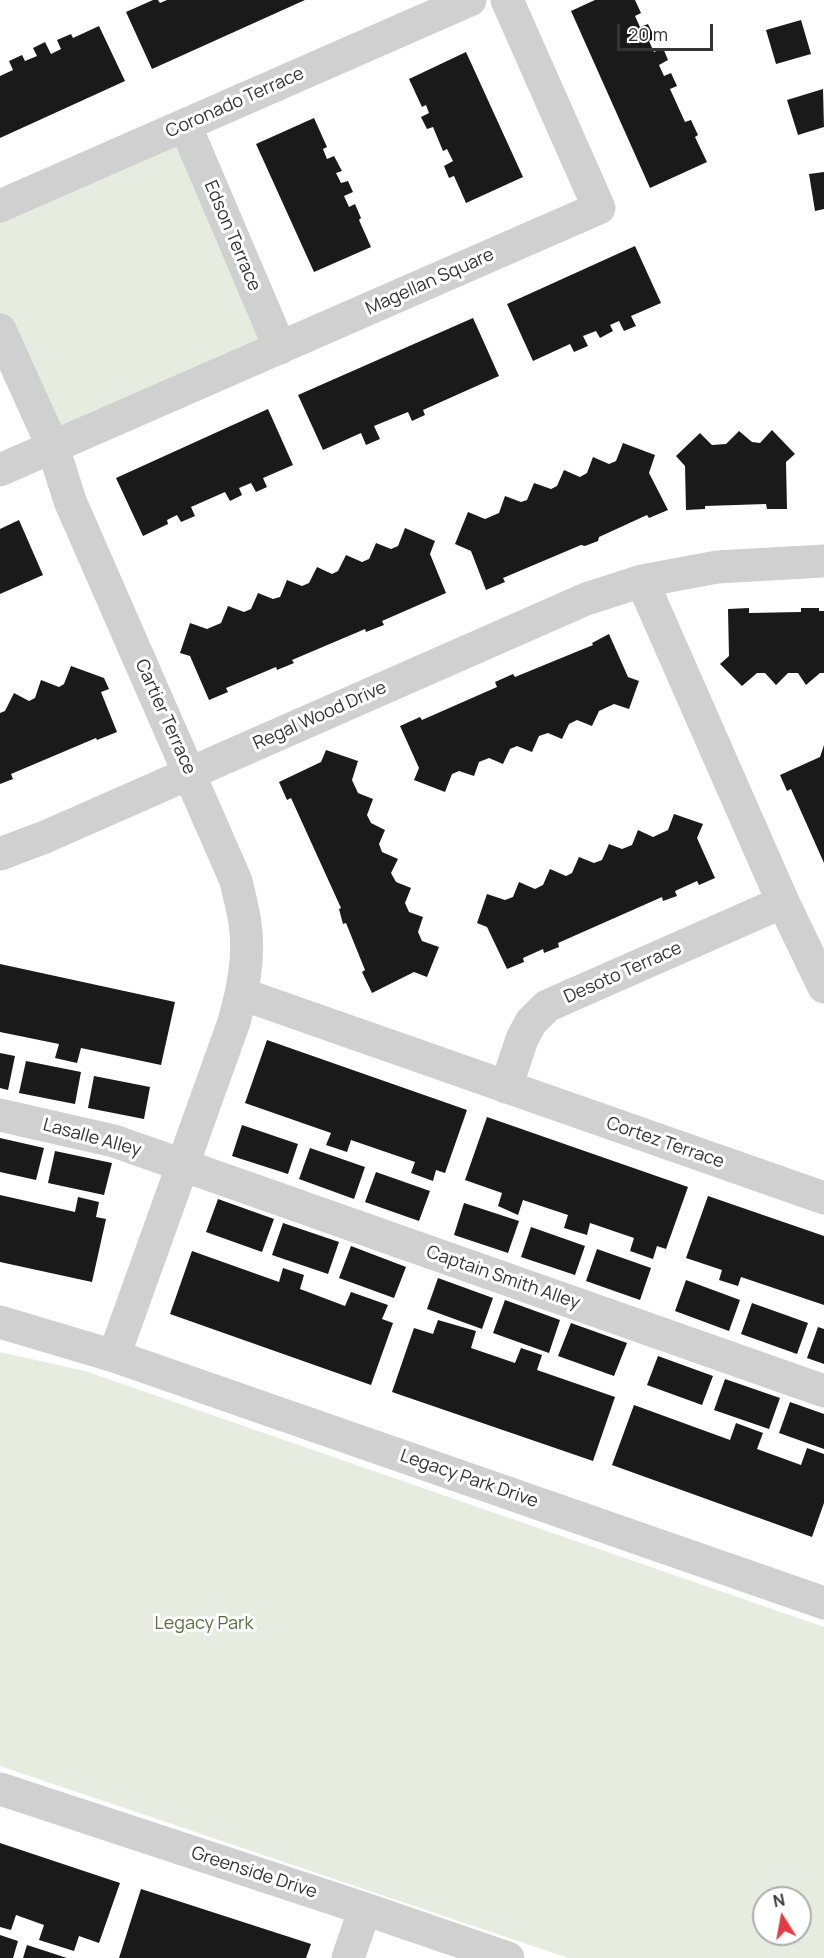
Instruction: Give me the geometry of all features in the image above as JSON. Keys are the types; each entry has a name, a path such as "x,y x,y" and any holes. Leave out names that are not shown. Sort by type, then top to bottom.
{"street":[{"name":"Coronado Terrace","path":"0,206 470,0"},
{"name":"Magellan Square","path":"0,470 599,208 507,0"},
{"name":"Edson Terrace","path":"185,125 280,348"},
{"path":"0,330 53,447"},
{"name":"Cartier Terrace","path":"53,447 70,501 236,881 245,924 246,969 242,994 182,1165"},
{"name":"Regal Wood Drive","path":"0,854 45,837 586,599 642,582 717,567 824,561"},
{"path":"642,582 783,902 824,987"},
{"name":"Desoto Terrace","path":"506,1087 522,1039 531,1022 547,1006 783,902"},
{"path":"242,994 506,1087"},
{"name":"Cortez Terrace","path":"506,1087 824,1198"},
{"name":"Lasalle Alley","path":"0,1115 114,1141 182,1165"},
{"path":"114,1356 182,1165"},
{"name":"Captain Smith Alley","path":"182,1165 824,1391"},
{"name":"Legacy Park Drive","path":"0,1322 114,1356 824,1603"},
{"name":"Greenside Drive","path":"0,1789 508,1958"},
{"path":"348,1958 365,1909"}],"green space":[{"path":"185,125 280,348 53,447 0,330 0,206"},
{"name":"Legacy Park","path":"0,1352 85,1371 824,1627 824,1958 568,1958 0,1766"}],"building":[{"path":"158,0 160,3 167,0 305,0 152,69 126,12"},
{"path":"595,0 635,0 641,13 635,16 640,27 648,24 655,38 649,41 654,52 663,48 668,60 659,65 664,76 671,73 677,86 670,89 685,122 691,120 698,135 695,137 707,162 650,188 571,11"},
{"path":"801,20 811,54 776,64 766,30"},
{"path":"99,26 125,81 0,138 0,76 13,70 9,61 22,55 25,61 37,56 33,48 45,42 51,54 61,49 57,40 71,34 73,38"},
{"path":"466,52 523,177 466,203 454,176 449,178 444,166 453,161 447,149 443,151 433,127 427,129 421,117 429,113 426,105 422,107 409,79"},
{"path":"823,89 824,127 798,135 787,100"},
{"path":"314,118 327,147 323,149 327,159 334,156 342,171 336,173 341,183 348,181 353,192 344,196 349,207 355,204 361,218 359,220 371,247 314,272 256,144"},
{"path":"824,172 824,209 815,211 809,174"},
{"path":"635,246 661,303 631,316 636,326 624,331 619,321 610,325 613,331 600,338 596,331 583,336 588,346 574,352 570,344 533,361 507,304"},
{"path":"473,318 499,376 423,410 425,415 412,421 408,412 374,426 380,439 366,445 361,433 323,450 298,395"},
{"path":"268,409 293,465 263,478 267,487 256,492 251,483 239,488 242,495 230,501 225,492 191,507 195,516 181,522 177,515 167,520 168,524 143,536 116,478"},
{"path":"772,430 795,454 786,462 787,509 767,509 766,504 705,506 705,509 686,510 685,466 676,456 700,433 712,445 726,444 739,431 752,442 760,443"},
{"path":"623,443 655,455 649,473 668,510 649,518 647,515 599,537 598,541 585,546 581,545 503,578 505,582 486,590 471,551 455,544 468,512 485,519 499,513 505,496 521,502 527,500 534,483 551,489 557,486 564,470 580,477 587,473 593,457 609,464 616,461"},
{"path":"19,520 43,575 0,594 0,529"},
{"path":"405,528 435,541 430,554 446,593 382,621 384,625 366,632 365,629 292,660 294,663 277,670 276,667 226,688 228,692 209,700 190,656 180,653 190,623 207,629 221,623 228,606 244,612 251,609 258,593 273,599 280,597 287,580 302,586 309,583 317,567 332,574 338,571 346,555 362,562 369,559 376,543 391,549 398,546"},
{"path":"749,608 749,613 801,612 801,608 819,608 819,611 824,611 824,673 820,673 806,685 798,673 788,673 776,685 765,673 757,673 742,686 720,664 729,656 728,609"},
{"path":"609,634 628,677 639,681 629,709 614,704 599,711 592,726 577,720 569,724 562,739 548,733 539,736 532,752 517,746 510,749 503,764 489,758 479,762 474,776 459,771 452,774 445,792 414,780 419,768 400,726 420,717 422,720 497,687 495,682 513,674 515,677 593,645 592,643"},
{"path":"71,666 104,678 109,689 101,692 117,732 97,740 96,738 11,774 13,779 0,784 0,713 5,711 14,693 29,701 35,698 41,680 59,687 64,684"},
{"path":"824,745 824,863 791,789 787,791 780,775 820,757"},
{"path":"326,750 358,761 352,780 358,793 373,799 367,815 371,823 385,830 379,844 382,852 398,859 391,873 396,882 411,888 405,903 409,912 423,917 418,932 422,941 439,947 427,977 414,972 372,993 362,972 365,970 346,923 343,924 339,909 341,908 291,798 287,800 279,782 321,762"},
{"path":"674,814 703,824 697,838 715,878 699,885 697,881 675,891 677,896 663,901 662,897 558,943 559,947 544,953 543,949 523,958 524,962 507,969 487,927 477,923 487,894 505,900 513,897 519,882 535,889 543,885 550,869 566,876 572,873 579,857 594,863 602,860 609,844 622,849 632,845 638,830 653,837 668,830"},
{"path":"0,964 175,1002 161,1065 81,1048 77,1063 55,1058 59,1044 0,1032"},
{"path":"267,1040 467,1110 445,1173 436,1170 433,1181 411,1173 415,1162 351,1140 347,1152 326,1145 331,1133 245,1103"},
{"path":"0,1053 15,1056 8,1090 0,1088"},
{"path":"26,1061 81,1072 75,1104 19,1093"},
{"path":"94,1076 150,1087 144,1119 88,1108"},
{"path":"487,1117 688,1187 666,1249 657,1246 653,1259 630,1251 634,1238 590,1223 587,1235 564,1228 568,1215 523,1200 518,1215 498,1206 502,1193 465,1180"},
{"path":"242,1125 298,1144 288,1174 232,1156"},
{"path":"0,1138 44,1148 36,1180 0,1172"},
{"path":"310,1148 365,1167 354,1199 299,1179"},
{"path":"55,1151 112,1163 104,1195 48,1183"},
{"path":"376,1172 430,1191 419,1221 365,1202"},
{"path":"0,1195 75,1212 78,1197 99,1202 96,1217 106,1219 92,1282 0,1262"},
{"path":"708,1196 824,1236 824,1305 741,1277 738,1286 719,1280 722,1270 686,1258"},
{"path":"218,1199 274,1219 262,1252 206,1232"},
{"path":"464,1203 519,1221 508,1253 454,1235"},
{"path":"283,1223 339,1242 328,1274 272,1255"},
{"path":"531,1227 585,1246 575,1275 521,1257"},
{"path":"351,1246 406,1267 394,1298 339,1278"},
{"path":"597,1249 651,1268 640,1300 586,1281"},
{"path":"192,1251 279,1282 283,1268 304,1275 300,1289 345,1306 351,1292 388,1305 382,1319 393,1323 371,1385 170,1314"},
{"path":"438,1278 493,1298 482,1329 427,1309"},
{"path":"686,1280 740,1300 729,1331 675,1311"},
{"path":"505,1300 560,1320 549,1353 493,1333"},
{"path":"752,1303 808,1323 797,1354 741,1334"},
{"path":"438,1320 476,1331 471,1348 515,1363 521,1348 542,1355 537,1370 615,1397 593,1461 392,1392 414,1328 433,1334"},
{"path":"571,1323 627,1343 614,1376 558,1356"},
{"path":"818,1327 824,1329 824,1364 807,1358"},
{"path":"658,1356 713,1376 702,1405 647,1385"},
{"path":"725,1379 780,1398 769,1429 714,1410"},
{"path":"790,1402 824,1414 824,1449 779,1433"},
{"path":"634,1405 730,1440 736,1423 763,1433 757,1449 801,1465 807,1448 824,1454 824,1503 812,1537 612,1465"},
{"path":"0,1843 120,1883 99,1943 79,1936 74,1951 39,1940 44,1925 16,1915 11,1930 0,1927"},
{"path":"141,1889 311,1944 306,1958 119,1958"},
{"path":"0,1935 18,1941 13,1958 0,1958"},
{"path":"27,1945 67,1958 23,1958"}]}
